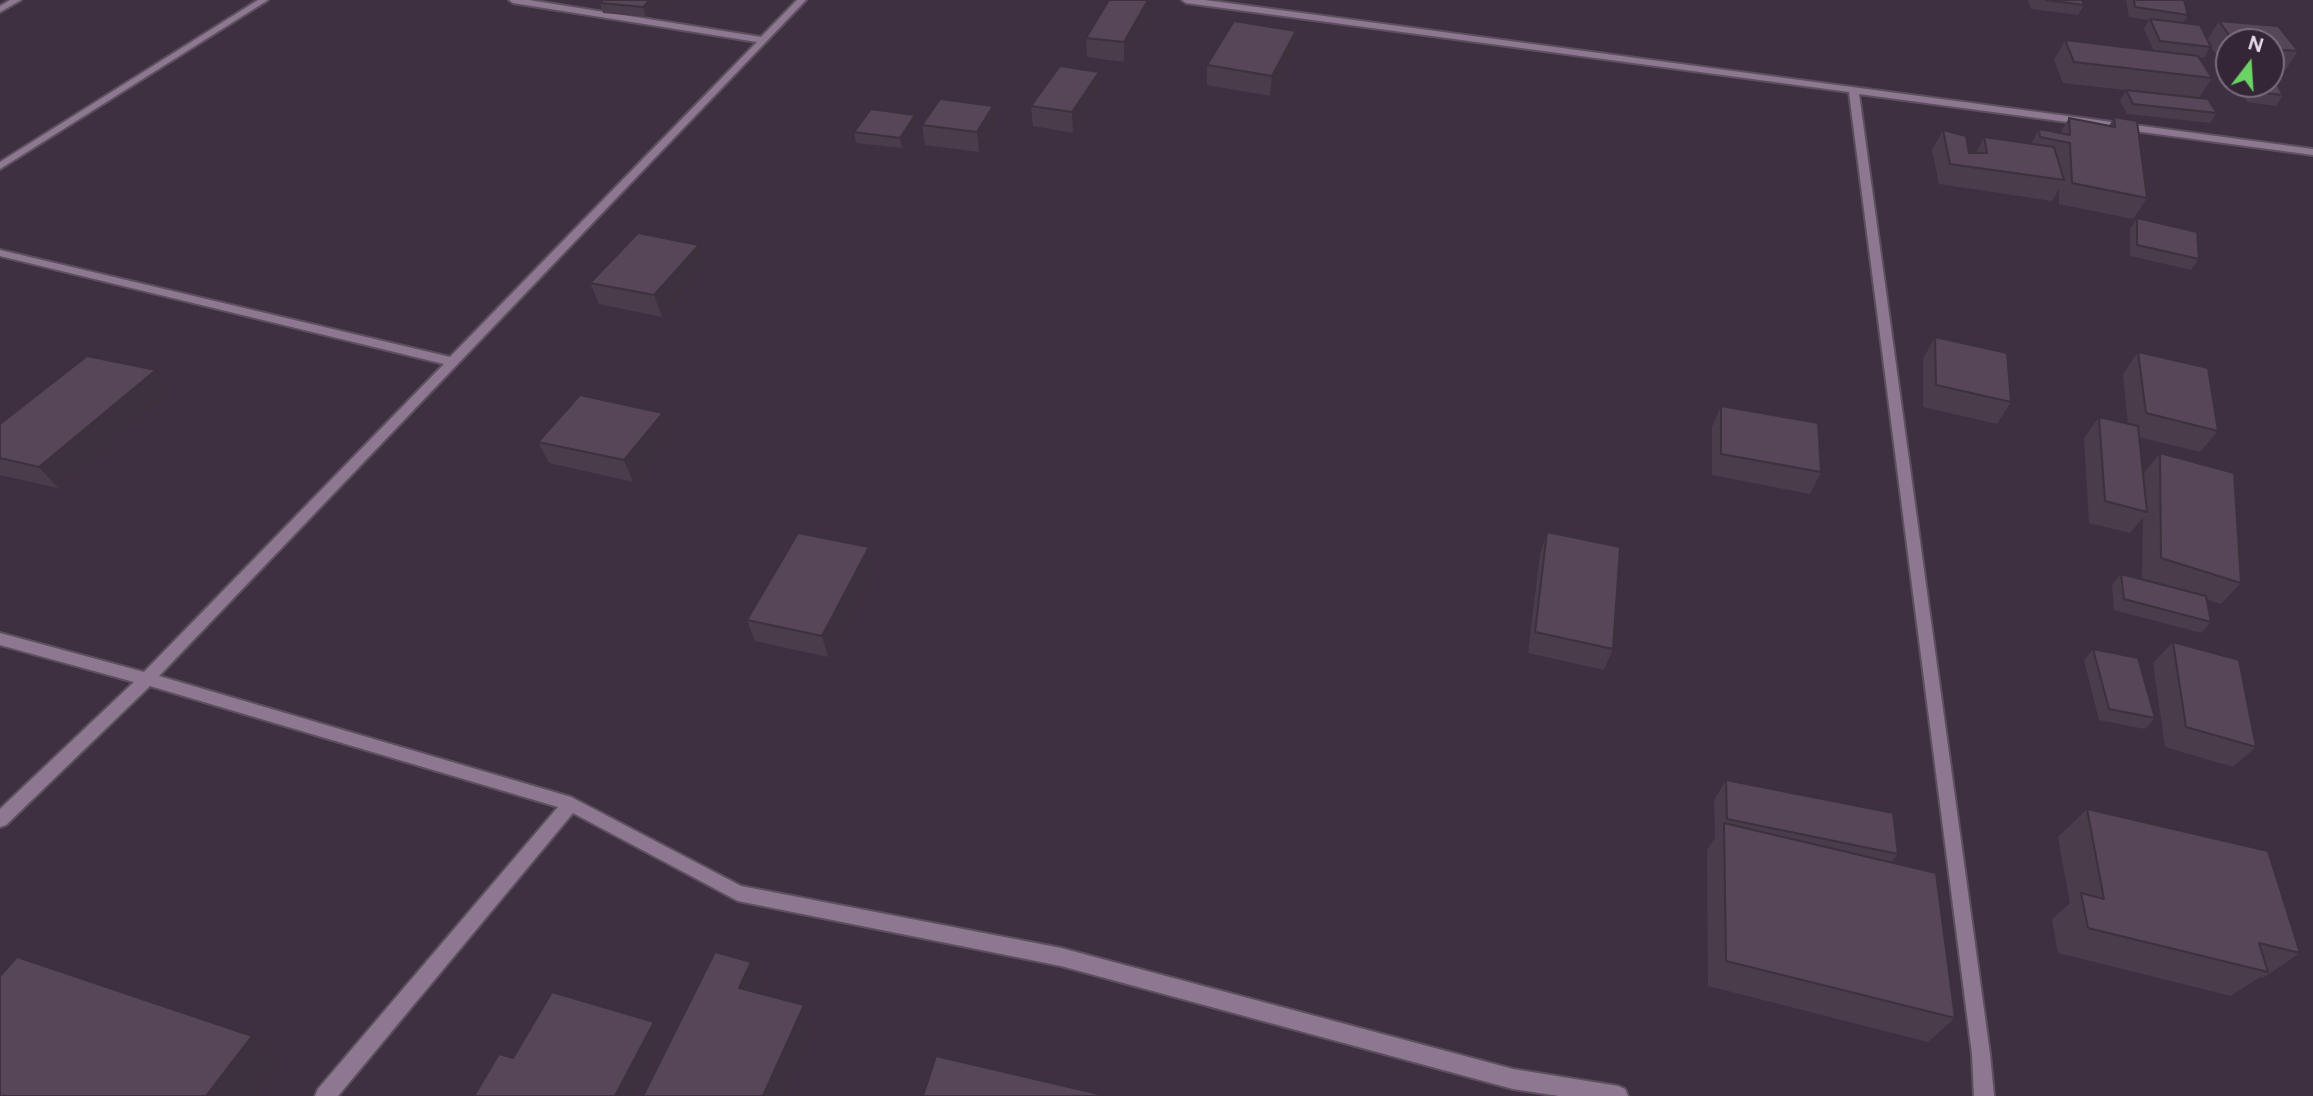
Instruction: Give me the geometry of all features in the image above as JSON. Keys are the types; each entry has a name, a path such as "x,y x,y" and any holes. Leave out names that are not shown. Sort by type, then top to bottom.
{"street":[{"path":"0,9 17,0"},
{"path":"0,166 264,0"},
{"path":"513,0 764,40"},
{"path":"0,820 148,679 802,0"},
{"path":"1186,0 2313,152"},
{"path":"1854,92 1981,1054 1984,1096"},
{"path":"0,253 453,362"},
{"path":"0,639 148,679 571,804 738,893 1061,957 1513,1079 1618,1096"},
{"path":"324,1096 571,804"}],"building":[{"path":"603,0 650,0 643,7 600,3"},
{"path":"1109,0 1148,0 1124,42 1086,38"},
{"path":"2046,0 2082,0 2084,5"},
{"path":"2134,0 2184,0 2188,15 2135,7"},
{"path":"2150,19 2200,25 2211,47 2160,41"},
{"path":"1234,21 1296,31 1272,76 1207,65"},
{"path":"2219,21 2280,28 2224,28"},
{"path":"2285,35 2298,51 2285,50"},
{"path":"2065,40 2198,56 2212,78 2074,62"},
{"path":"1060,66 1099,72 1072,112 1031,106"},
{"path":"2126,90 2208,99 2217,113 2133,104"},
{"path":"940,99 993,106 977,132 922,125"},
{"path":"871,109 915,115 900,138 854,132"},
{"path":"2114,117 2137,121 2147,198 2072,183 2070,143 2040,137 2039,129 2070,135 2069,118 2115,127"},
{"path":"1943,130 1966,136 1969,153 1987,153 1984,137 2054,147 2064,180 1950,164"},
{"path":"2137,218 2197,232 2199,259 2137,245"},
{"path":"638,233 699,245 654,295 590,283"},
{"path":"1935,337 2007,353 2011,402 1936,385"},
{"path":"2138,352 2208,368 2218,431 2146,413"},
{"path":"87,356 156,370 39,467 0,458 0,424"},
{"path":"580,395 663,413 624,460 538,442"},
{"path":"1721,406 1818,423 1821,472 1721,454"},
{"path":"2099,417 2138,426 2147,512 2105,501"},
{"path":"2160,453 2234,473 2241,583 2161,558"},
{"path":"1547,532 1620,547 1613,649 1535,632"},
{"path":"798,533 869,547 822,636 747,620"},
{"path":"2121,574 2206,596 2211,622 2124,599"},
{"path":"2173,642 2239,660 2256,747 2186,727"},
{"path":"2093,649 2138,658 2155,718 2109,709"},
{"path":"1726,780 1893,813 1898,854 1727,819"},
{"path":"2087,809 2268,851 2300,953 2259,943 2268,972 2088,928 2081,893 2104,899"},
{"path":"1724,823 1936,873 1955,1018 1726,961"},
{"path":"715,952 751,962 739,988 804,1005 763,1096 643,1096"},
{"path":"17,957 252,1036 206,1096 0,1096 0,976"},
{"path":"552,992 654,1022 615,1096 474,1096 499,1054 513,1058"},
{"path":"936,1056 1103,1095 923,1096"}]}
